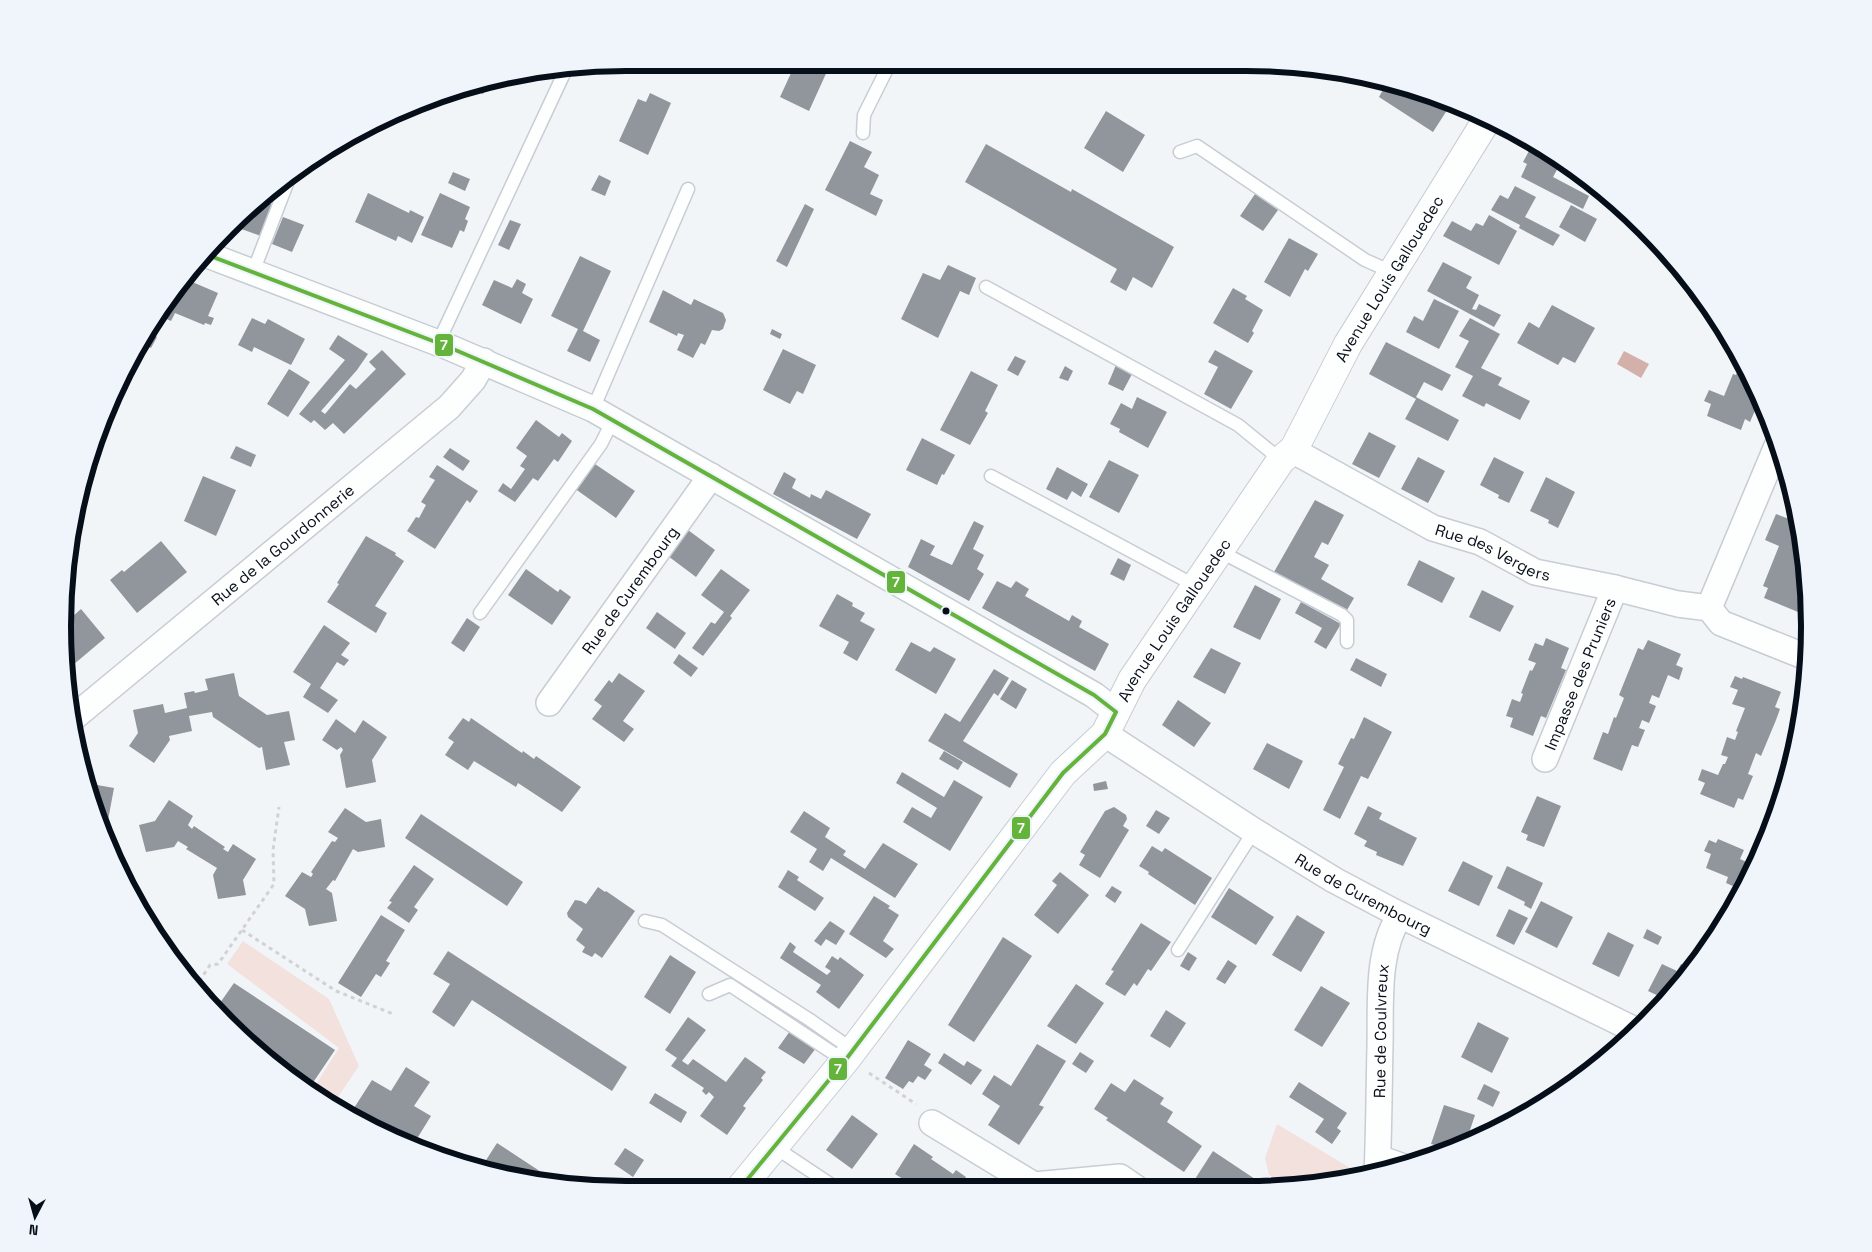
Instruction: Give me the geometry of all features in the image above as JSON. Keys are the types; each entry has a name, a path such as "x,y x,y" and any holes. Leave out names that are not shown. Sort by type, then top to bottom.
{"main road":[{"name":"Avenue Louis Gallouedec","path":"746,1181 848,1056 1063,773 1110,723 1132,680 1218,551 1288,454 1348,344 1484,125"}],"street":[{"name":"Rue de Curembourg","path":"212,257 484,361 603,415 1094,695 1110,723 1254,831 1334,880 1400,915 1629,1027"},
{"name":"Rue de la Gourdonnerie","path":"79,713 449,407 473,380 484,361"},
{"name":"Rue des Vergers","path":"1288,454 1301,455 1433,528 1480,542 1535,572 1615,588 1678,604 1709,608"},
{"path":"1773,455 1709,608 1721,623 1800,655"},
{"name":"Rue de Curembourg","path":"549,703 711,476"},
{"name":"Impasse des Pruniers","path":"1545,759 1615,588"},
{"name":"Rue de Coulvreux","path":"1377,1162 1382,980 1387,941 1391,928 1400,915"},
{"path":"932,1123 1027,1181"},
{"path":"1077,1181 1120,1177 1126,1181"}],"lane":[{"path":"863,133 864,116 886,71"},
{"path":"438,343 563,75"},
{"path":"1180,152 1197,146 1365,260 1392,272"},
{"path":"254,272 285,188"},
{"path":"480,613 601,444 603,415 688,189"},
{"path":"986,287 1288,454"},
{"path":"991,476 1196,586"},
{"path":"1218,551 1342,615 1346,620 1347,642"},
{"path":"1178,950 1254,831"},
{"path":"645,921 662,925 810,1020 848,1056"},
{"path":"709,994 730,985 848,1056"},
{"path":"773,1146 826,1181"}],"path":[{"path":"200,981 210,965 218,964 274,884 273,850 279,807"},
{"path":"242,930 336,991 393,1014"},
{"path":"848,1056 926,1110 932,1123"}],"shaded area":[{"path":"1624,351 1649,364 1641,378 1617,364"},
{"path":"243,941 329,999 359,1066 337,1099 315,1085 339,1048 227,964"},
{"path":"1277,1124 1354,1170 1278,1180 1269,1175 1265,1158"}],"building":[{"path":"792,71 827,71 809,111 780,97"},
{"path":"485,89 483,94 478,91"},
{"path":"1384,89 1448,109 1433,132 1379,97"},
{"path":"650,93 671,103 648,155 619,141 638,99 646,102"},
{"path":"1106,111 1145,135 1123,172 1084,148"},
{"path":"850,141 872,152 864,167 879,175 870,194 883,200 876,216 825,190"},
{"path":"986,144 1071,192 1072,189 1174,247 1152,288 1133,277 1126,291 1110,282 1117,269 965,182"},
{"path":"1529,150 1558,168 1553,177 1589,196 1583,209 1521,177 1527,164 1523,162"},
{"path":"453,172 470,179 465,191 448,183"},
{"path":"599,175 611,181 605,196 591,190"},
{"path":"1515,186 1536,197 1525,217 1560,235 1553,246 1519,228 1520,225 1491,210 1500,195 1508,199"},
{"path":"368,193 409,213 410,210 424,217 412,243 398,236 396,241 355,222"},
{"path":"440,193 470,207 465,219 468,221 464,232 460,230 452,248 421,235"},
{"path":"1255,194 1278,210 1263,231 1240,216"},
{"path":"268,203 273,205 261,236 240,228"},
{"path":"805,204 814,209 787,267 776,261"},
{"path":"1571,205 1597,219 1585,242 1559,227"},
{"path":"1489,215 1517,231 1499,265 1443,236 1452,221 1471,231 1476,223 1483,226"},
{"path":"283,217 304,225 292,252 272,244"},
{"path":"510,220 521,224 509,250 498,245"},
{"path":"1289,238 1318,254 1308,271 1305,269 1290,297 1264,282"},
{"path":"580,256 611,271 583,331 600,340 590,362 567,351 578,329 551,316"},
{"path":"1443,262 1472,277 1466,288 1479,295 1472,309 1476,310 1479,304 1501,315 1494,327 1427,291"},
{"path":"948,265 976,278 969,295 960,291 938,338 901,319 923,273 940,280"},
{"path":"517,279 526,284 522,293 533,299 521,324 482,305 494,280 512,288"},
{"path":"191,282 218,293 208,316 214,318 211,325 205,323 204,325 175,313 171,321 165,318"},
{"path":"1233,288 1247,296 1245,299 1263,310 1248,343 1213,323"},
{"path":"663,290 691,305 694,299 723,313 726,320 723,329 719,331 712,330 705,345 701,343 693,358 677,350 684,335 678,333 677,336 649,322"},
{"path":"1434,299 1459,311 1439,349 1406,332 1414,316 1423,321"},
{"path":"1552,305 1595,328 1575,363 1563,357 1558,365 1517,343 1529,322 1539,328"},
{"path":"252,318 265,324 268,319 305,339 291,365 254,347 252,352 238,345"},
{"path":"1470,318 1500,334 1481,368 1502,378 1498,385 1530,401 1520,420 1486,403 1484,407 1462,396 1473,376 1455,367 1469,341 1459,336"},
{"path":"772,329 782,334 780,339 770,334"},
{"path":"154,335 157,337 151,348 148,346"},
{"path":"338,335 368,354 357,370 321,411 325,414 350,384 356,389 376,369 369,362 382,350 406,374 344,434 333,423 325,430 314,420 311,423 299,414 345,360 329,349"},
{"path":"1386,342 1451,375 1442,391 1424,382 1416,397 1459,420 1448,441 1405,419 1416,399 1369,374"},
{"path":"783,349 816,365 803,394 797,391 790,404 763,390"},
{"path":"1215,350 1253,371 1231,409 1204,394 1218,367 1208,362"},
{"path":"1015,356 1026,361 1018,376 1007,370"},
{"path":"1116,365 1132,374 1123,391 1108,384"},
{"path":"1065,366 1073,371 1068,381 1059,378"},
{"path":"289,369 310,382 288,417 267,404"},
{"path":"1738,370 1756,408 1750,422 1745,419 1741,430 1707,416 1711,404 1704,401 1709,390 1724,396 1733,374 1736,375"},
{"path":"971,371 998,385 985,411 988,413 970,445 940,430"},
{"path":"1137,397 1167,412 1148,448 1119,432 1120,429 1110,424 1121,403 1132,409"},
{"path":"536,420 559,437 562,433 572,441 558,462 554,459 538,481 533,478 515,502 498,491 503,483 511,489 525,469 520,466 527,456 516,448"},
{"path":"1369,432 1396,446 1379,478 1352,464"},
{"path":"922,438 955,455 937,485 906,470"},
{"path":"236,446 256,455 251,467 230,458"},
{"path":"450,448 470,461 463,471 443,457"},
{"path":"1418,457 1445,471 1428,503 1401,489"},
{"path":"1494,457 1524,472 1509,503 1498,498 1499,495 1480,485"},
{"path":"1109,460 1139,475 1119,513 1089,497"},
{"path":"592,462 635,491 616,518 574,488"},
{"path":"437,465 478,491 470,503 467,500 435,549 407,531 416,517 419,518 426,505 421,502 435,480 429,477"},
{"path":"1057,467 1088,484 1081,497 1072,491 1067,500 1046,489"},
{"path":"784,472 796,479 792,488 810,498 811,494 821,499 826,490 871,514 857,539 773,494"},
{"path":"203,476 236,490 216,536 184,521"},
{"path":"1546,477 1575,492 1558,528 1548,523 1549,520 1530,511"},
{"path":"1315,500 1344,515 1328,545 1322,542 1314,557 1329,565 1321,579 1354,598 1347,610 1274,572"},
{"path":"1776,514 1790,519 1800,590 1800,605 1798,612 1764,598 1768,588 1763,586 1779,546 1765,540"},
{"path":"974,521 984,526 973,549 984,555 977,569 984,574 969,601 908,567 921,539 935,546 930,555 952,565"},
{"path":"688,530 715,550 696,577 668,556"},
{"path":"366,536 396,553 395,555 404,561 375,606 387,613 376,633 327,602"},
{"path":"161,541 187,572 137,613 110,580 122,570 124,572"},
{"path":"1118,558 1131,565 1124,581 1110,574"},
{"path":"1419,560 1455,578 1442,603 1407,585"},
{"path":"526,569 558,592 560,589 571,597 552,625 508,595"},
{"path":"721,569 750,590 730,616 732,618 703,656 692,648 711,622 715,624 724,612 701,595"},
{"path":"997,581 1011,588 1016,581 1029,589 1025,596 1069,621 1072,615 1082,621 1079,627 1109,644 1095,671 982,608"},
{"path":"1255,585 1281,599 1260,640 1233,627"},
{"path":"1482,590 1514,606 1500,632 1469,617"},
{"path":"837,594 853,603 852,606 865,613 860,621 875,629 857,661 843,653 849,642 819,626"},
{"path":"1301,602 1341,624 1326,649 1314,642 1322,628 1295,613"},
{"path":"81,609 105,638 73,665 72,662 71,618"},
{"path":"657,612 686,633 675,649 646,628"},
{"path":"467,618 480,627 464,652 451,643"},
{"path":"324,625 350,643 341,655 349,660 344,666 337,662 320,688 338,700 328,713 303,697 311,684 293,672"},
{"path":"1546,638 1569,648 1561,668 1566,670 1546,718 1541,716 1533,736 1510,727 1513,718 1506,716 1512,699 1520,702 1523,694 1521,693 1530,670 1532,671 1536,663 1528,660 1535,643 1543,646"},
{"path":"1648,640 1681,654 1676,665 1683,668 1679,680 1668,675 1659,698 1652,695 1649,703 1656,706 1649,723 1642,720 1639,728 1645,730 1638,747 1632,745 1622,771 1593,759 1603,732 1608,734 1614,717 1616,718 1624,698 1619,695 1638,648 1643,650"},
{"path":"911,642 930,652 934,647 956,659 936,694 895,670"},
{"path":"1211,648 1241,663 1225,694 1193,677"},
{"path":"679,654 698,668 691,677 673,663"},
{"path":"1356,658 1387,674 1381,687 1350,670"},
{"path":"994,669 1009,678 998,696 994,693 963,741 1018,774 1010,788 928,741 945,713 960,722"},
{"path":"234,673 239,696 267,715 289,711 295,740 284,742 290,765 266,770 262,747 259,748 213,717 212,712 189,716 192,731 169,736 170,740 154,763 129,746 138,733 133,710 163,704 165,713 187,708 184,693 208,690 205,679"},
{"path":"619,673 645,691 623,721 634,729 624,742 592,719 602,706 594,700 609,680 612,683"},
{"path":"1735,676 1742,679 1743,677 1781,692 1775,707 1780,709 1776,720 1761,756 1756,753 1748,774 1753,776 1743,800 1738,798 1734,808 1700,794 1705,783 1698,780 1702,769 1718,775 1728,757 1721,755 1727,737 1735,740 1738,732 1736,731 1745,708 1732,704 1738,690 1730,687"},
{"path":"1012,680 1027,689 1016,709 1000,699"},
{"path":"1178,700 1211,723 1194,747 1162,725"},
{"path":"1364,717 1392,732 1368,779 1361,776 1340,819 1323,810 1344,767 1338,764 1351,738 1354,739"},
{"path":"463,718 469,722 471,718 522,753 523,751 534,759 536,756 581,787 562,812 518,783 516,787 474,761 468,770 445,755 454,742 448,738"},
{"path":"336,719 355,733 363,720 387,737 372,760 376,782 346,788 340,755 343,750 341,747 337,750 322,740"},
{"path":"1267,743 1303,761 1289,789 1253,769"},
{"path":"944,751 963,762 958,770 939,759"},
{"path":"902,772 944,797 954,780 983,797 950,851 903,822 912,807 931,818 937,808 896,783"},
{"path":"1106,781 1108,789 1094,791 1093,784"},
{"path":"95,785 114,788 108,823"},
{"path":"1537,796 1561,806 1544,847 1526,840 1528,835 1521,832"},
{"path":"169,800 193,816 188,825 192,829 194,826 225,847 223,849 228,852 233,844 256,859 243,880 246,895 218,899 213,875 217,868 186,849 188,847 178,841 174,847 146,852 139,825 155,821"},
{"path":"1368,806 1382,813 1379,819 1417,838 1403,866 1376,855 1377,852 1364,846 1367,841 1354,834"},
{"path":"1114,807 1126,815 1127,819 1123,826 1129,830 1100,878 1079,865 1085,855 1080,852 1105,811"},
{"path":"345,808 366,822 381,819 385,847 358,852 353,849 335,881 333,880 326,889 332,893 337,921 309,926 305,909 285,896 302,872 311,877 313,874 311,872 332,841 335,842 338,838 328,832"},
{"path":"1156,810 1170,818 1159,834 1146,826"},
{"path":"804,811 830,828 825,837 846,851 843,855 865,869 883,843 918,864 895,898 831,858 823,871 809,862 817,849 790,832"},
{"path":"421,814 523,882 507,906 405,838"},
{"path":"1718,839 1744,850 1740,859 1748,863 1735,887 1726,883 1728,877 1706,868 1711,854 1704,851 1709,840 1716,843"},
{"path":"1152,846 1162,852 1165,848 1212,878 1195,905 1139,866"},
{"path":"1463,861 1493,876 1479,906 1448,891"},
{"path":"414,865 434,879 414,907 418,910 409,923 387,908 392,902 389,901"},
{"path":"1507,866 1543,883 1531,909 1524,905 1525,902 1497,888"},
{"path":"788,870 799,877 797,880 824,898 815,911 778,887"},
{"path":"1060,872 1089,895 1058,934 1034,915 1057,885 1052,881"},
{"path":"1112,886 1122,892 1115,903 1105,896"},
{"path":"598,887 635,911 602,958 595,953 592,957 582,952 585,947 576,940 583,929 568,917 567,913 575,900 586,904"},
{"path":"1229,888 1274,917 1256,945 1211,917"},
{"path":"874,896 890,906 888,908 899,915 883,941 894,949 886,958 849,934"},
{"path":"1541,901 1573,917 1557,948 1525,932"},
{"path":"1509,909 1528,918 1514,945 1496,936"},
{"path":"381,915 405,930 386,961 390,963 381,977 376,974 361,997 338,983"},
{"path":"1297,915 1325,932 1301,972 1272,955"},
{"path":"830,921 845,931 836,945 826,939 821,946 814,941"},
{"path":"1141,923 1171,942 1151,971 1148,969 1137,986 1134,983 1125,996 1105,984 1114,971 1111,970"},
{"path":"1647,929 1662,937 1658,945 1643,938"},
{"path":"1608,932 1634,945 1619,977 1592,964"},
{"path":"1003,937 1032,956 974,1042 948,1025"},
{"path":"790,942 796,947 793,952 827,975 831,971 825,967 832,956 838,960 840,957 864,975 839,1009 816,992 821,985 780,958"},
{"path":"448,951 627,1067 612,1091 472,1000 454,1027 432,1012 450,984 433,974"},
{"path":"1188,952 1197,958 1189,971 1180,966"},
{"path":"670,955 696,972 670,1014 644,997"},
{"path":"1228,960 1237,966 1225,984 1216,979"},
{"path":"1662,964 1677,971 1681,964 1684,966 1659,996 1648,991"},
{"path":"234,983 335,1050 313,1083 260,1043 220,1003"},
{"path":"1076,984 1104,1003 1076,1044 1047,1026"},
{"path":"1321,986 1350,1003 1322,1047 1294,1030"},
{"path":"1166,1010 1186,1023 1170,1048 1150,1036"},
{"path":"688,1017 706,1030 682,1061 688,1065 693,1059 726,1082 745,1057 766,1072 761,1078 763,1080 743,1106 746,1108 727,1135 700,1116 714,1097 709,1092 706,1095 702,1091 704,1088 671,1066 677,1058 665,1050"},
{"path":"1478,1022 1509,1038 1492,1073 1461,1057"},
{"path":"790,1031 816,1048 804,1064 778,1048"},
{"path":"908,1040 931,1054 924,1065 932,1070 925,1080 918,1076 913,1083 909,1081 903,1089 885,1078"},
{"path":"1037,1044 1066,1061 1039,1105 1044,1107 1019,1145 988,1125 1000,1106 982,1094 994,1075 1011,1086"},
{"path":"1080,1052 1094,1061 1086,1073 1072,1064"},
{"path":"944,1053 964,1066 967,1061 982,1070 971,1085 938,1063"},
{"path":"406,1067 430,1082 414,1106 431,1116 416,1140 381,1124 354,1108 372,1080 391,1091"},
{"path":"1134,1079 1164,1098 1160,1104 1173,1112 1167,1122 1202,1146 1184,1172 1106,1120 1108,1118 1094,1109 1111,1083 1125,1092"},
{"path":"1299,1082 1347,1113 1337,1128 1341,1131 1332,1144 1315,1132 1324,1119 1289,1097"},
{"path":"1484,1084 1500,1092 1493,1107 1477,1099"},
{"path":"655,1093 687,1112 681,1123 649,1103"},
{"path":"1444,1105 1475,1115 1469,1134 1434,1147 1435,1145 1431,1144"},
{"path":"852,1115 878,1134 852,1169 826,1150"},
{"path":"497,1143 545,1174 518,1170 484,1163"},
{"path":"914,1144 933,1157 931,1159 953,1174 956,1170 966,1177 964,1181 906,1181 895,1174"},
{"path":"625,1148 644,1160 633,1177 614,1164"},
{"path":"1213,1151 1258,1181 1198,1181 1195,1179"}],"transit line":[{"name":"7","path":"212,257 446,346 593,409 1094,695 1116,712"},
{"name":"7","path":"746,1181 847,1058 1063,773 1105,734 1116,712"}]}
